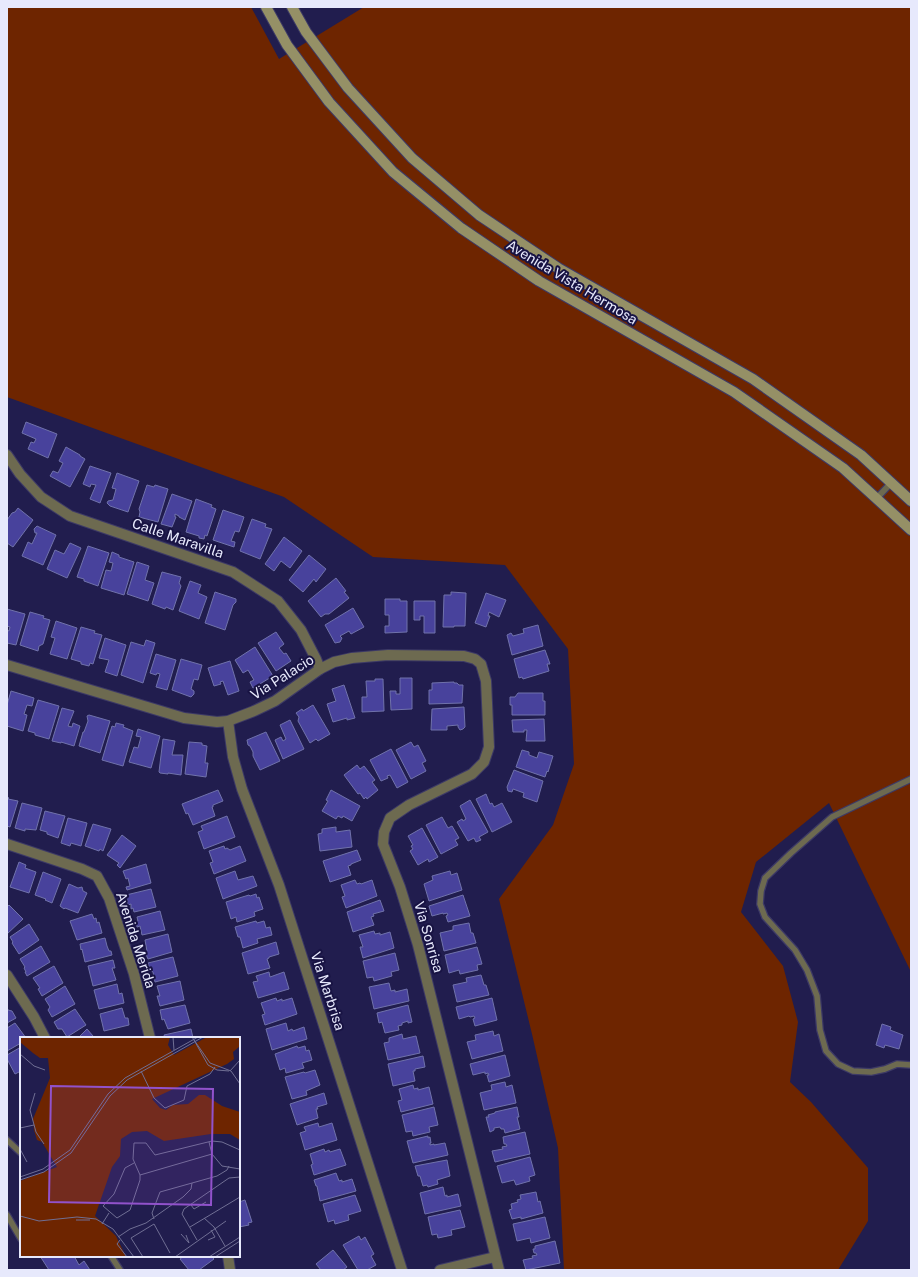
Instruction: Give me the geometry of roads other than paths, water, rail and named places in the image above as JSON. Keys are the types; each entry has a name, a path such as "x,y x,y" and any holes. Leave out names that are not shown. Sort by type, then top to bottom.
{"main road":[{"name":"Avenida Vista Hermosa","path":"266,7 288,45 330,102 393,172 461,228 539,281 734,392 842,468 911,530"},
{"name":"Avenida Vista Hermosa","path":"292,7 306,32 348,88 412,158 480,215 558,268 753,379 861,455 911,501"}],"street":[{"name":"Calle Maravilla","path":"7,455 20,474 40,497 70,516 233,572 278,601 301,630 320,669"},
{"name":"Via Palacio","path":"7,665 184,718 217,722 228,721 254,711 275,701 320,669 334,662 352,658 388,655 464,656 475,659 481,664"},
{"name":"Via Sonrisa","path":"481,664 486,681 489,747 484,762 472,774 409,805 390,818 384,832 383,844 400,887 418,945 499,1270"},
{"name":"Via Marbrisa","path":"228,721 233,757 242,789 279,885 402,1270"},
{"name":"Avenida Merida","path":"7,844 82,869 97,876 110,898 134,974 150,1037"},
{"path":"7,975 34,1017 44,1037"},
{"path":"228,1257 230,1270"},
{"path":"440,1270 495,1257"}],"lane":[{"path":"876,499 891,482"},
{"path":"911,779 832,817 765,878 761,891 760,904 765,917 795,950 807,970 816,996 820,1030 826,1051 838,1064 853,1071 871,1072 885,1069 897,1064 911,1065"},
{"path":"7,1140 20,1152"},
{"path":"7,1215 20,1239"},
{"path":"112,1257 120,1270"}]}
